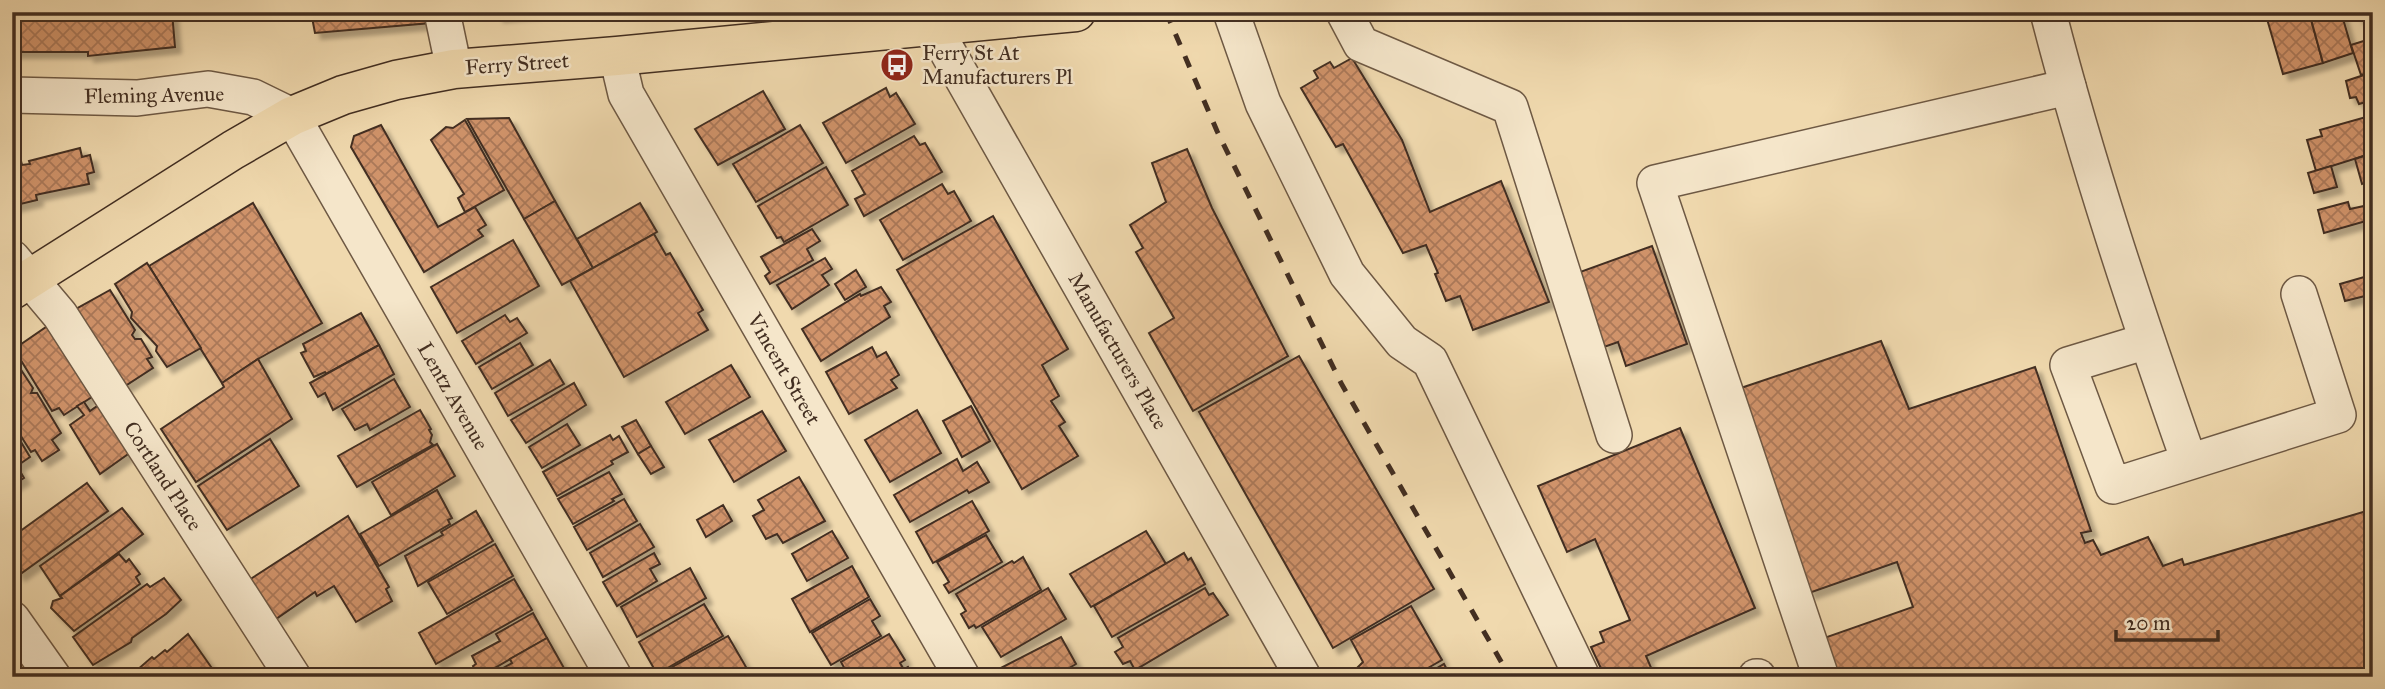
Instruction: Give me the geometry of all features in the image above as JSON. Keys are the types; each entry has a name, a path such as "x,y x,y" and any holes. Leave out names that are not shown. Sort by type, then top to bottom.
{"main road":[{"name":"Ferry Street","path":"18,276 292,116 343,95 369,88 454,69 933,26 995,16 1076,12"}],"street":[{"path":"442,12 454,69"},
{"path":"1231,12 1263,103 1347,274 1402,342 1430,361 1582,677"},
{"path":"1345,12 1361,44 1510,107 1614,435"},
{"path":"2048,12 2068,87 2147,341 2189,461"},
{"name":"Manufacturers Place","path":"933,26 1303,677"},
{"name":"Vincent Street","path":"617,56 626,94 962,677"},
{"path":"1821,677 1655,183 2068,87"},
{"name":"Fleming Avenue","path":"12,95 137,98 208,89 253,97 292,116"},
{"name":"Lentz Avenue","path":"292,116 614,677"},
{"name":"Cortland Place","path":"18,276 60,315 293,677"},
{"path":"2147,341 2068,365 2113,485 2338,415 2299,294"},
{"path":"12,619 53,677"}],"building":[{"path":"12,12 172,12 175,47 88,56 88,52 12,52"},
{"path":"311,12 429,12 431,23 315,33"},
{"path":"497,12 536,12 498,16"},
{"path":"2265,12 2309,12 2323,63 2283,74"},
{"path":"2309,12 2341,12 2353,53 2323,63"},
{"path":"2356,12 2373,12 2373,14 2358,18"},
{"path":"2373,38 2373,72 2361,75 2351,45"},
{"path":"1352,58 1402,140 1430,212 1501,181 1549,302 1473,330 1460,296 1446,301 1426,245 1403,253 1343,144 1336,147 1301,88 1318,78 1314,71 1330,62 1334,68"},
{"path":"2373,72 2373,100 2359,104 2356,97 2350,98 2346,81"},
{"path":"886,88 890,97 896,93 915,124 846,163 823,123"},
{"path":"763,91 785,129 718,165 695,129"},
{"path":"2373,115 2373,153 2316,171 2307,140 2322,136 2320,130"},
{"path":"509,118 555,201 524,219 467,119"},
{"path":"465,120 504,190 465,212 458,198 464,194 431,140 446,127 453,128"},
{"path":"381,125 438,227 475,207 486,225 478,230 483,236 424,272 351,147 354,136"},
{"path":"800,125 823,163 756,202 733,164"},
{"path":"914,136 920,145 925,143 942,172 864,216 855,199 865,194 852,171"},
{"path":"80,148 82,157 90,155 94,172 87,174 89,184 36,195 37,200 12,206 12,164 21,161 22,165 30,164 29,161"},
{"path":"1187,149 1212,208 1288,356 1193,411 1149,333 1174,318 1136,252 1143,248 1130,225 1166,202 1152,163"},
{"path":"2373,153 2373,180 2362,184 2355,159"},
{"path":"2331,166 2337,187 2314,193 2308,173"},
{"path":"826,167 848,205 784,242 781,237 777,238 758,206"},
{"path":"942,184 948,194 954,191 971,221 903,260 880,220"},
{"path":"555,201 593,268 562,285 524,219"},
{"path":"2348,202 2350,209 2373,204 2373,219 2324,233 2318,210"},
{"path":"253,203 322,323 222,383 149,266"},
{"path":"640,203 657,232 593,268 577,239"},
{"path":"993,216 1068,349 1042,365 1059,396 1051,401 1065,422 1059,426 1078,456 1022,489 897,270"},
{"path":"812,229 820,241 807,249 813,260 770,284 765,276 770,272 761,257"},
{"path":"654,234 666,255 670,253 703,310 698,313 708,330 624,377 570,281"},
{"path":"513,240 539,286 457,333 431,287"},
{"path":"1652,246 1687,344 1626,366 1618,342 1604,347 1580,272"},
{"path":"825,258 832,269 822,275 829,285 792,309 777,285"},
{"path":"147,263 201,348 167,367 156,351 157,346 131,318 132,312 115,284"},
{"path":"856,270 866,287 845,300 835,284"},
{"path":"2371,275 2373,294 2345,301 2340,284"},
{"path":"881,287 891,302 884,306 890,317 821,361 802,329 860,294 861,296"},
{"path":"110,290 135,330 132,335 135,339 141,339 152,357 147,359 153,368 122,388 76,309"},
{"path":"361,313 379,345 326,374 325,372 314,377 301,353 306,351 303,344"},
{"path":"505,315 510,322 517,318 527,333 476,364 462,341"},
{"path":"49,325 95,395 64,415 59,408 52,411 14,349"},
{"path":"1881,341 1909,409 2035,367 2091,531 2081,533 2085,543 2093,540 2101,555 2148,537 2163,566 2182,559 2184,565 2373,509 2373,677 1837,677 1824,638 1913,607 1897,562 1809,593 1738,389"},
{"path":"520,343 533,365 492,389 479,367"},
{"path":"379,345 394,374 333,410 325,393 318,397 310,383"},
{"path":"872,347 877,357 886,352 899,375 891,380 897,388 849,414 826,372"},
{"path":"12,356 33,388 31,393 37,393 61,433 52,440 59,450 42,461 35,450 31,452 12,422"},
{"path":"1299,356 1434,589 1333,648 1199,412"},
{"path":"258,359 292,419 196,482 161,429 224,387 222,383"},
{"path":"550,360 564,384 508,416 495,393"},
{"path":"731,365 750,397 685,434 666,402"},
{"path":"394,379 410,407 370,430 367,424 355,430 342,409"},
{"path":"574,383 586,405 526,443 511,420"},
{"path":"84,402 90,411 100,404 131,452 100,474 70,425 84,415 77,406"},
{"path":"971,406 990,441 962,457 943,421"},
{"path":"420,410 431,429 430,442 433,445 357,487 338,456"},
{"path":"917,410 941,453 890,482 865,440"},
{"path":"762,411 786,451 734,482 709,440"},
{"path":"636,420 651,446 638,454 622,427"},
{"path":"567,424 580,445 542,468 529,447"},
{"path":"12,427 30,457 17,466 24,478 12,486"},
{"path":"1680,428 1755,608 1646,656 1655,677 1605,677 1591,647 1604,642 1600,632 1630,620 1595,539 1567,552 1538,486"},
{"path":"610,435 613,440 619,436 628,452 611,461 613,464 557,496 543,472"},
{"path":"270,439 299,486 227,530 198,486"},
{"path":"437,444 455,476 391,515 372,482"},
{"path":"651,446 664,467 651,474 638,454"},
{"path":"957,459 963,471 977,462 989,482 969,493 967,490 910,522 894,495"},
{"path":"609,472 622,494 573,524 558,499"},
{"path":"799,477 825,521 783,543 777,534 766,539 753,516 764,510 758,500"},
{"path":"87,483 108,511 19,575 12,565 12,537"},
{"path":"437,490 452,518 448,520 450,524 379,566 360,534"},
{"path":"624,499 637,521 587,550 574,527"},
{"path":"972,501 989,531 933,563 916,532"},
{"path":"723,505 732,521 706,537 697,520"},
{"path":"122,508 143,534 60,596 40,566"},
{"path":"476,511 493,541 418,586 405,556 443,535 441,532"},
{"path":"348,516 389,587 386,589 392,601 356,622 334,586 317,596 315,592 276,619 249,580"},
{"path":"640,524 654,547 603,577 590,553"},
{"path":"832,531 848,558 807,581 792,554"},
{"path":"1146,531 1166,564 1091,607 1070,574"},
{"path":"986,535 1002,562 949,593 944,585 949,582 937,562"},
{"path":"495,544 513,576 447,614 428,582"},
{"path":"654,553 660,564 650,569 657,581 617,606 603,582"},
{"path":"1184,553 1188,560 1191,558 1205,584 1112,637 1094,606"},
{"path":"119,554 126,562 129,559 140,574 136,577 140,584 74,631 51,608 53,601 62,598 60,596"},
{"path":"1023,557 1041,590 976,628 974,625 969,628 961,614 966,611 956,594"},
{"path":"852,566 869,597 810,632 792,599"},
{"path":"690,568 706,598 637,637 621,607"},
{"path":"164,578 181,600 132,638 131,642 93,665 73,637 147,584 150,587"},
{"path":"514,579 532,610 436,664 419,633"},
{"path":"1048,588 1066,619 1001,657 982,627"},
{"path":"1205,588 1209,595 1213,593 1228,615 1135,670 1130,661 1123,664 1115,652 1123,647 1118,638"},
{"path":"870,599 880,616 872,621 881,636 831,665 812,633"},
{"path":"704,604 723,636 657,674 639,642"},
{"path":"1411,606 1442,660 1412,677 1360,677 1356,669 1363,662 1351,640"},
{"path":"533,613 547,638 479,677 473,666 476,664 472,656 500,641 496,634"},
{"path":"188,634 216,674 212,677 129,677 152,657 154,659 165,650 167,652"},
{"path":"889,634 905,660 900,663 903,668 889,677 883,672 875,677 849,677 841,662"},
{"path":"728,636 746,667 728,677 659,677 658,675"},
{"path":"1061,637 1076,664 1054,677 1001,677 997,670"},
{"path":"547,638 569,677 487,677 512,663 510,659"},
{"path":"1444,664 1451,677 1422,677"},
{"path":"908,667 914,677 892,677"}],"railway":[{"path":"1166,12 1217,131 1341,383 1510,677"}],"place":[{"name":"Ferry St At Manufacturers Pl","path":"897,65"}]}
